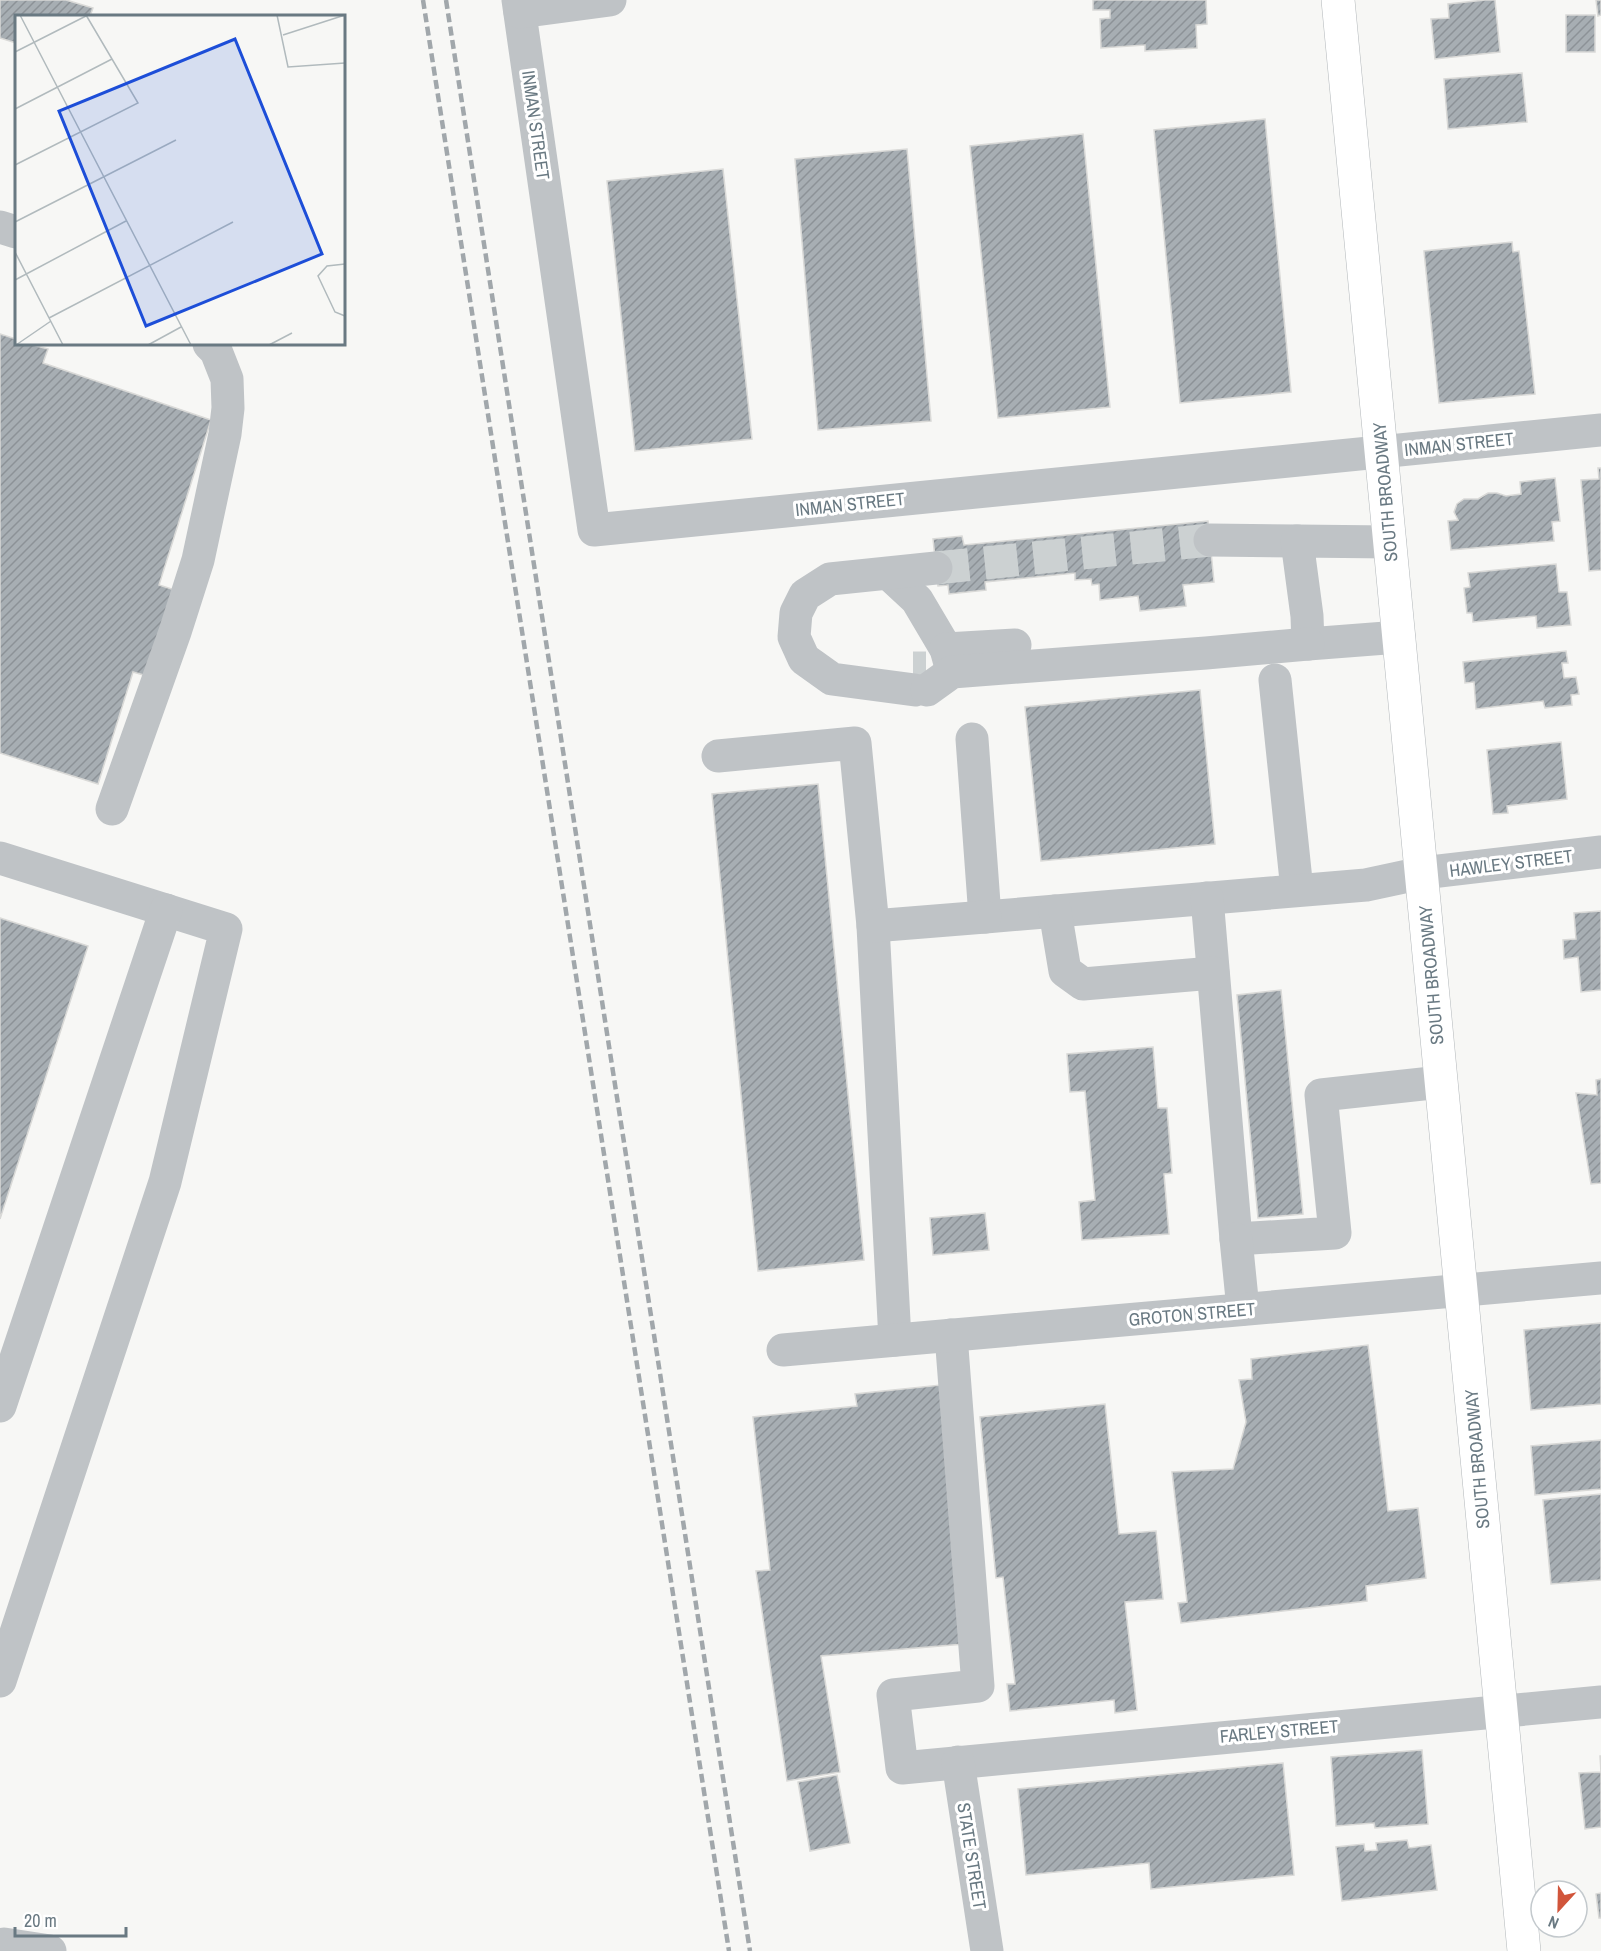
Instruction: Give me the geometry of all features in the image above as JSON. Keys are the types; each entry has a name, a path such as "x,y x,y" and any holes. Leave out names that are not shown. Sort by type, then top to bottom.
{"main road":[{"name":"SOUTH BROADWAY","path":"1338,0 1524,1951"}],"street":[{"path":"520,16 610,0"},
{"name":"INMAN STREET","path":"520,16 594,530 1601,430"},
{"path":"0,226 15,232"},
{"path":"112,809 171,644 198,560 225,434 228,408 226,379 216,351 210,345"},
{"path":"1210,540 1390,542"},
{"path":"1297,541 1307,616 1308,644"},
{"path":"936,568 830,579 805,595 796,613 794,637 804,659 832,679 863,683 930,673 1206,654 1399,637"},
{"path":"889,574 917,600 930,673"},
{"path":"1275,680 1297,890"},
{"path":"972,740 986,917"},
{"path":"718,756 855,743 873,926 895,1340"},
{"name":"HAWLEY STREET","path":"873,926 1366,885 1422,873 1601,852"},
{"path":"0,858 226,929 165,1182 2,1670"},
{"path":"1206,898 1243,1309"},
{"path":"0,1406 166,910"},
{"path":"1055,911 1065,971 1083,984 1213,973"},
{"path":"1236,1239 1335,1233 1321,1095 1442,1082"},
{"name":"GROTON STREET","path":"783,1350 1601,1278"},
{"name":"FARLEY STREET","path":"951,1335 978,1686 893,1695 902,1768 1601,1702"},
{"name":"STATE STREET","path":"958,1762 987,1951"},
{"path":"0,1951 4,1944 51,1951"}],"building":[{"path":"0,0 66,0 93,8 90,15 15,15 15,43 0,38"},
{"path":"1093,0 1206,0 1207,24 1196,25 1197,48 1145,51 1145,45 1101,48 1100,19 1110,18 1110,10 1093,10"},
{"path":"1495,0 1500,52 1435,59 1431,19 1449,18 1448,4"},
{"path":"1596,0 1601,0 1601,15 1598,16"},
{"path":"1566,15 1595,15 1595,52 1566,52"},
{"path":"1522,73 1527,122 1448,129 1444,79"},
{"path":"1265,119 1291,392 1180,403 1154,130"},
{"path":"1083,134 1110,407 998,418 970,146"},
{"path":"907,149 931,421 818,430 795,159"},
{"path":"723,169 752,439 635,451 607,181"},
{"path":"1512,242 1513,252 1519,251 1535,394 1439,403 1424,251"},
{"path":"0,334 15,339 15,345 33,345 48,349 43,363 211,420 159,585 181,592 154,678 133,672 98,784 0,753"},
{"path":"1598,468 1601,468 1601,570 1589,571 1581,480 1599,479"},
{"path":"1555,478 1560,521 1552,522 1554,541 1451,550 1448,521 1458,520 1454,512 1457,504 1464,499 1478,499 1488,493 1506,496 1521,494 1520,482"},
{"path":"1208,521 1214,582 1183,585 1186,606 1140,611 1138,596 1100,600 1099,584 1092,585 1091,579 1075,580 1075,573 985,582 986,590 949,594 948,585 938,586 933,539 962,536 964,545"},
{"path":"1556,564 1559,592 1567,592 1571,625 1537,628 1536,616 1473,622 1472,613 1467,613 1464,588 1470,587 1468,573"},
{"path":"1566,651 1568,663 1562,663 1564,678 1576,677 1579,694 1571,695 1572,705 1545,708 1543,701 1476,709 1474,682 1465,683 1463,662"},
{"path":"1200,690 1215,844 1041,861 1025,707"},
{"path":"1561,742 1567,799 1507,806 1508,813 1493,814 1487,750"},
{"path":"818,784 864,1260 758,1271 712,794"},
{"path":"1601,911 1601,990 1581,992 1578,957 1564,959 1563,940 1576,939 1574,913"},
{"path":"0,918 88,946 0,1219"},
{"path":"1281,990 1303,1214 1258,1218 1237,995"},
{"path":"1153,1047 1158,1108 1167,1108 1172,1173 1164,1174 1169,1234 1082,1240 1079,1202 1095,1200 1085,1091 1070,1092 1067,1054"},
{"path":"1601,1079 1601,1183 1591,1184 1576,1093 1597,1095 1596,1080"},
{"path":"985,1213 989,1250 933,1255 930,1218"},
{"path":"1601,1323 1601,1404 1531,1410 1524,1330"},
{"path":"1368,1345 1388,1511 1418,1508 1426,1578 1366,1586 1367,1601 1181,1623 1178,1603 1187,1602 1172,1472 1233,1469 1246,1422 1239,1380 1252,1379 1251,1359"},
{"path":"941,1385 964,1644 821,1656 840,1772 787,1781 756,1571 770,1570 753,1417 857,1406 855,1394"},
{"path":"1105,1404 1119,1534 1156,1531 1163,1599 1125,1602 1137,1710 1115,1713 1114,1700 1010,1711 1007,1684 1015,1684 1003,1577 996,1578 980,1417"},
{"path":"1601,1440 1601,1489 1535,1495 1531,1446"},
{"path":"1601,1494 1601,1580 1551,1584 1543,1500"},
{"path":"1422,1750 1428,1824 1375,1828 1374,1823 1336,1826 1331,1757"},
{"path":"1283,1763 1294,1875 1151,1889 1149,1863 1026,1875 1018,1789"},
{"path":"1601,1772 1601,1827 1585,1829 1579,1773"},
{"path":"837,1775 850,1843 810,1851 798,1782"},
{"path":"1407,1840 1409,1848 1431,1845 1437,1890 1342,1901 1336,1847 1364,1844 1365,1851 1377,1850 1376,1843"},
{"path":"1601,1893 1601,1918 1599,1918 1596,1894"}],"tunnel":[{"path":"936,568 1210,540"},
{"path":"913,668 926,668"}],"railway":[{"path":"423,0 729,1951"},
{"path":"446,0 750,1951"}]}
